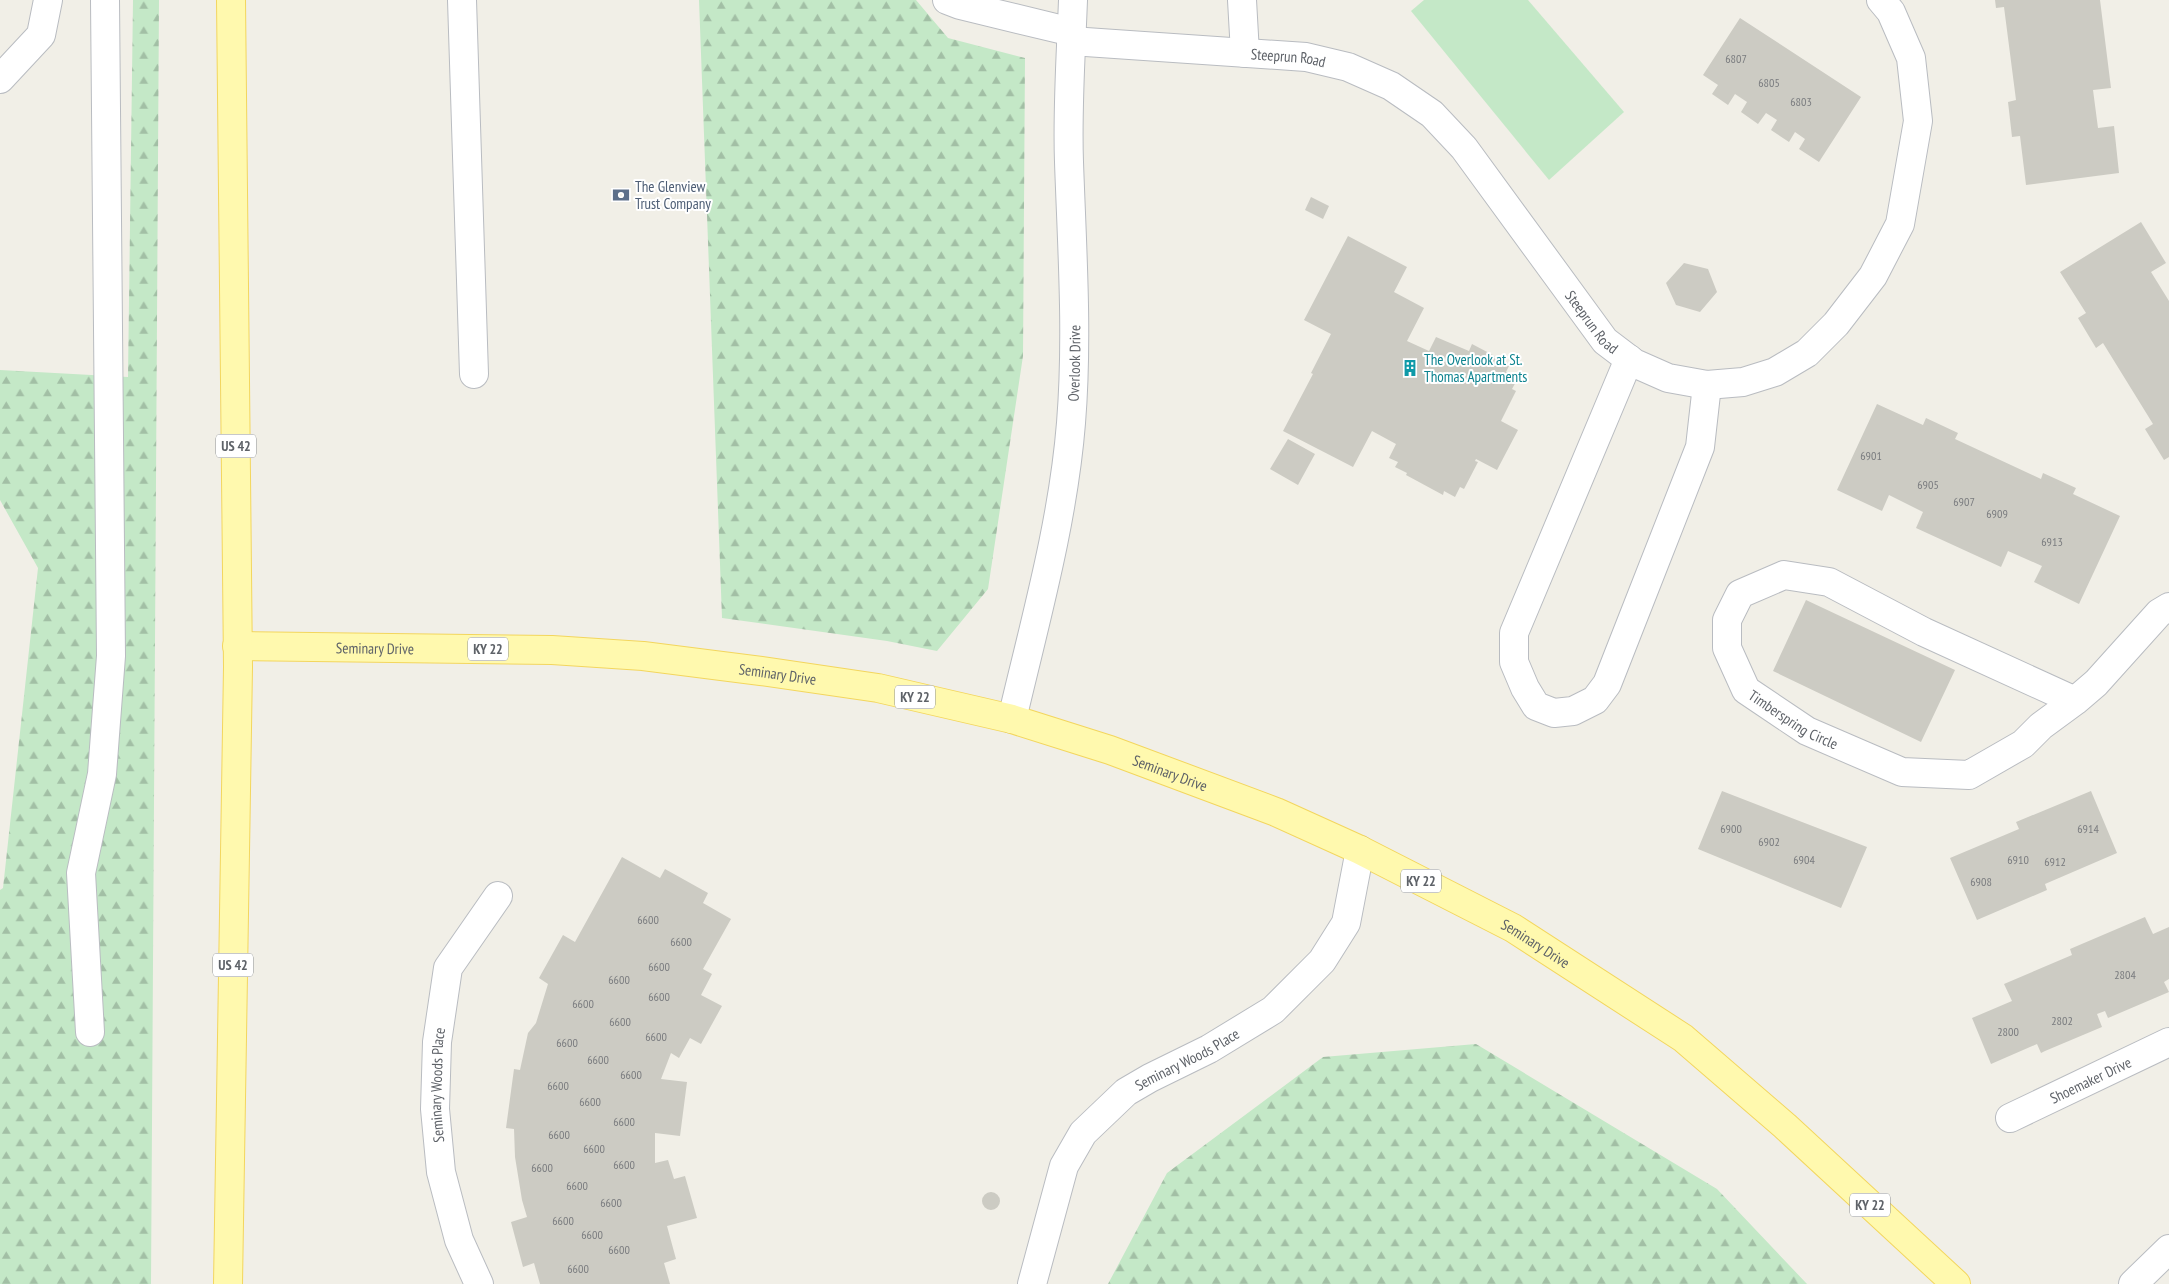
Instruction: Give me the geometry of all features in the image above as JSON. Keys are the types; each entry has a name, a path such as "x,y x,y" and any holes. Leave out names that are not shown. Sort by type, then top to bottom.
{"main road":[{"name":"US 42","path":"228,1284 237,646 235,246 231,0"},
{"name":"Seminary Drive","path":"237,646 552,650 643,656 878,688 1012,719 1110,750 1258,805 1360,850 1513,928 1683,1038 1785,1126 1956,1284"}],"street":[{"path":"0,79 41,35 48,0"},
{"path":"90,1032 81,873 102,774 111,656 105,0"},
{"path":"462,0 474,374"},
{"name":"Steeprun Road","path":"947,0 1072,37 1245,53 1306,56 1348,67 1391,86 1432,114 1464,148 1606,341 1634,363 1668,378 1707,385 1743,382 1775,372 1807,353 1836,324 1873,276 1900,224 1918,121 1911,58 1891,12 1881,0"},
{"name":"Overlook Drive","path":"1012,719 1060,510 1071,423 1074,331 1069,151 1073,0"},
{"path":"1242,0 1245,53"},
{"path":"1629,359 1514,633 1514,662 1525,688 1536,706 1554,713 1573,711 1595,700 1606,684 1700,447 1707,385"},
{"name":"Timberspring Circle","path":"2075,701 1924,632 1829,582 1784,575 1740,594 1726,620 1727,648 1746,690 1807,731 1902,772 1969,775 2023,744 2041,726 2075,701 2096,683 2159,614 2169,607"},
{"name":"Seminary Woods Place","path":"1032,1284 1064,1166 1083,1133 1126,1092 1217,1044 1274,1010 1322,961 1346,923 1360,850"},
{"name":"Seminary Woods Place","path":"479,1284 459,1240 441,1172 435,1109 437,1042 448,968 498,896"},
{"name":"Shoemaker Drive","path":"2010,1118 2169,1042"},
{"path":"2133,1284 2169,1249"}],"green space":[{"path":"133,0 159,0 151,1284 0,1284 0,890 3,888 38,568 0,500 0,370 128,377"},
{"path":"699,0 916,0 948,38 1025,58 1023,356 988,589 937,651 887,641 722,618"},
{"path":"1424,0 1528,0 1624,112 1549,180 1411,11"},
{"path":"1476,1044 1717,1189 1807,1284 1108,1284 1167,1173 1323,1057"}],"building":[{"path":"1995,0 2100,0 2111,88 2093,90 2098,128 2114,126 2119,173 2026,185 2020,136 2012,137 2008,102 2016,100 2004,7 1996,8"},
{"path":"1740,18 1861,97 1819,162 1799,149 1805,139 1795,132 1789,142 1771,130 1777,120 1766,113 1758,124 1741,112 1747,102 1735,94 1728,105 1712,94 1718,85 1703,75"},
{"path":"1311,197 1329,206 1323,219 1305,210"},
{"path":"2141,222 2166,263 2151,272 2169,301 2169,457 2164,460 2145,429 2153,424 2103,343 2096,348 2078,318 2086,313 2060,272"},
{"name":"The Overlook at St. Thomas Apartments","path":"1348,236 1407,267 1394,292 1424,308 1407,341 1429,351 1436,337 1469,351 1472,344 1510,364 1506,372 1518,378 1512,389 1516,391 1501,421 1518,430 1497,470 1476,459 1475,461 1478,462 1464,489 1460,487 1455,497 1444,491 1443,495 1395,467 1398,462 1389,458 1396,444 1372,431 1353,467 1283,431 1313,374 1311,373 1331,334 1304,320"},
{"path":"1684,263 1708,269 1717,292 1700,312 1676,305 1666,283"},
{"path":"1877,404 1923,425 1926,418 1958,433 1955,439 2041,479 2043,473 2076,488 2073,494 2120,516 2079,604 2034,582 2042,566 2008,551 2001,567 1916,528 1923,512 1889,495 1882,511 1837,490"},
{"path":"1288,439 1315,454 1298,485 1270,469"},
{"path":"1806,600 1955,670 1921,742 1773,671"},
{"path":"1722,791 1867,847 1841,908 1698,849"},
{"path":"2091,791 2117,853 2045,884 2047,890 1977,920 1950,858 2019,829 2016,822"},
{"path":"622,857 660,878 665,869 708,893 703,903 731,919 703,969 712,974 701,995 722,1006 701,1044 690,1038 679,1058 671,1053 661,1079 687,1082 680,1136 655,1133 655,1163 668,1160 674,1179 685,1176 697,1218 667,1226 676,1259 664,1263 670,1284 540,1284 534,1263 523,1267 511,1222 527,1217 522,1200 515,1157 514,1129 506,1128 514,1069 520,1070 528,1033 536,1023 548,984 539,978 563,935 575,942"},
{"path":"2145,917 2153,934 2169,927 2169,979 2164,982 2169,992 2108,1018 2105,1011 2097,1014 2102,1027 2041,1053 2037,1044 1991,1064 1972,1018 2012,1001 2004,984 2072,955 2070,949"},
{"path":"987,1192 995,1192 1000,1197 998,1208 987,1210 982,1205 982,1197"}],"place":[{"name":"The Glenview Trust Company","path":"621,195"},
{"name":"The Overlook at St. Thomas Apartments","path":"1410,368"}]}
